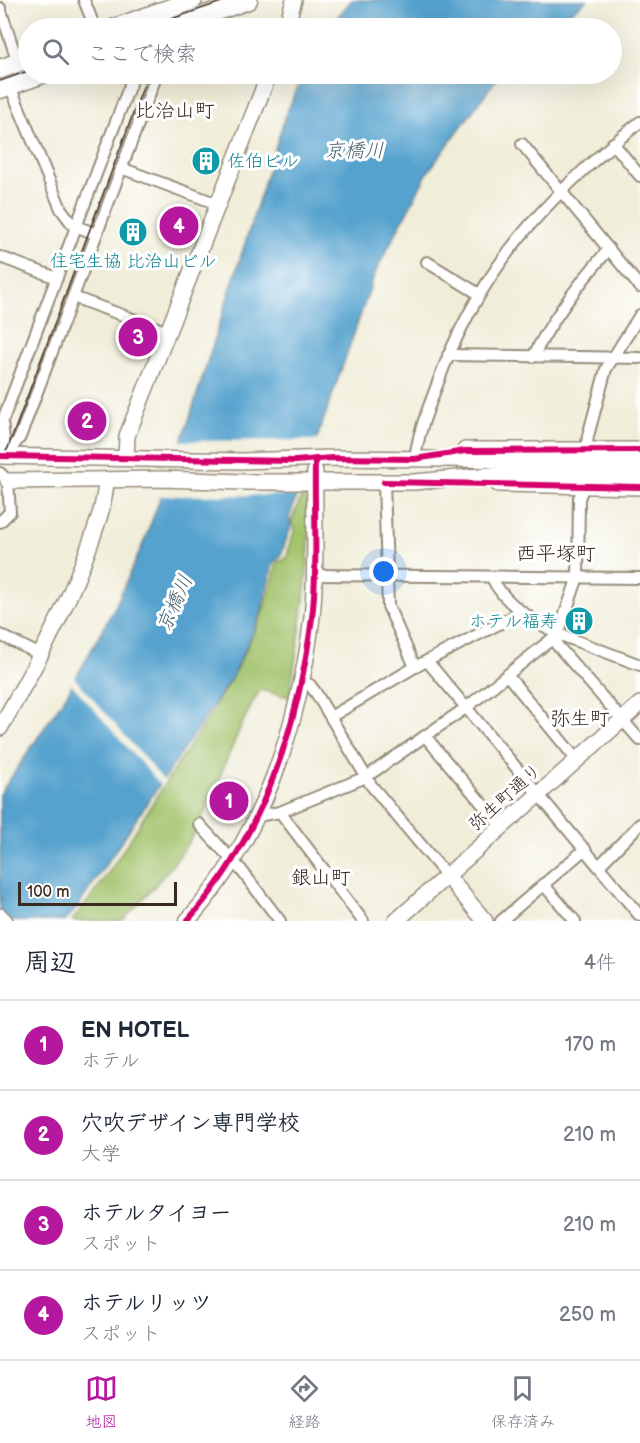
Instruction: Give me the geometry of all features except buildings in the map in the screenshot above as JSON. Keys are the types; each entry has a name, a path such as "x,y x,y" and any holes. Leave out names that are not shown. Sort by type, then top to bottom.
{"main road":[{"path":"143,18 193,0"},
{"path":"200,18 248,0"},
{"path":"0,69 18,63"}],"street":[{"path":"84,0 91,18"},
{"path":"289,18 294,0"},
{"path":"0,8 18,49"},
{"path":"160,18 169,9"},
{"path":"0,522 10,512 3,481 3,422 129,84"},
{"path":"3,456 20,437 152,84"},
{"path":"126,458 127,436 265,84"},
{"path":"5,88 61,209 76,226 96,234"},
{"path":"415,459 418,437 448,355 479,294 501,260 539,212 560,191 640,122"},
{"path":"613,143 640,176"},
{"path":"522,144 640,287"},
{"path":"121,168 218,204"},
{"path":"533,357 546,331 582,280 609,249"},
{"path":"0,257 57,278"},
{"path":"427,262 479,294"},
{"path":"73,297 168,332"},
{"path":"586,450 611,359 640,315"},
{"path":"448,355 640,358"},
{"path":"0,403 16,385"},
{"path":"415,459 465,450 640,450"},
{"path":"3,456 241,461 315,459 640,461"},
{"path":"187,921 233,860 257,816 279,761 300,681 312,618 314,575 311,482 315,459"},
{"path":"414,482 503,474 640,474"},
{"path":"3,481 164,479 640,487"},
{"path":"0,728 41,655 74,587 105,501 106,480"},
{"path":"384,482 388,606 415,667"},
{"path":"584,487 579,498 578,577 556,644 640,740"},
{"path":"314,575 640,578"},
{"path":"492,578 497,588 522,612 558,634 640,665"},
{"path":"332,717 415,667 522,612"},
{"path":"257,816 280,812 366,777 466,707 558,634"},
{"path":"0,635 41,655"},
{"path":"428,662 640,916"},
{"path":"508,675 576,759"},
{"path":"300,681 310,685 332,717 366,777 484,921"},
{"name":"弥生町通り","path":"396,921 640,704"},
{"path":"425,736 501,826"},
{"path":"280,812 363,921"},
{"path":"199,824 233,860 278,920"},
{"path":"599,866 639,827"},
{"path":"501,921 585,849"},
{"path":"543,884 575,921"},
{"path":"0,916 5,921"}],"green space":[{"path":"303,493 308,507 308,559 301,624 289,697 260,690 196,831 167,872 122,921 72,921 117,860 228,684 258,624 277,562 286,559 295,528 291,522"}],"water":[{"path":"352,0 587,0 563,18 337,18"},
{"name":"京橋川","path":"300,84 493,84 428,172 376,271 289,518 291,527 280,557 273,563 261,614 232,677 78,906 65,921 0,921 0,794 67,694 116,605 145,539 187,426 286,114"}],"pier":[{"path":"321,440 299,500 294,495 158,496 178,441"},
{"path":"73,676 165,782 162,787 70,682"}],"tram line":[{"path":"174,18 227,0"},
{"path":"0,81 18,75"},
{"path":"0,461 8,448 144,84"}],"cycle path":[{"path":"0,456 295,461 332,458 415,459 465,451 640,450"},
{"path":"187,921 213,889 256,818 286,740 306,659 312,618 315,559 315,459"},
{"path":"384,482 640,487"}],"place":[{"name":"佐伯ビル","path":"206,161"},
{"name":"ホテルリッツ","path":"179,226"},
{"name":"住宅生協 比治山ビル","path":"133,232"},
{"name":"ホテルタイヨー","path":"138,337"},
{"name":"穴吹デザイン専門学校","path":"87,421"},
{"name":"ホテル福寿","path":"579,621"},
{"name":"EN HOTEL","path":"229,801"}],"district":[{"name":"比治山町","path":"175,110"},
{"name":"西平塚町","path":"556,553"},
{"name":"弥生町","path":"580,718"},
{"name":"銀山町","path":"321,877"}]}
